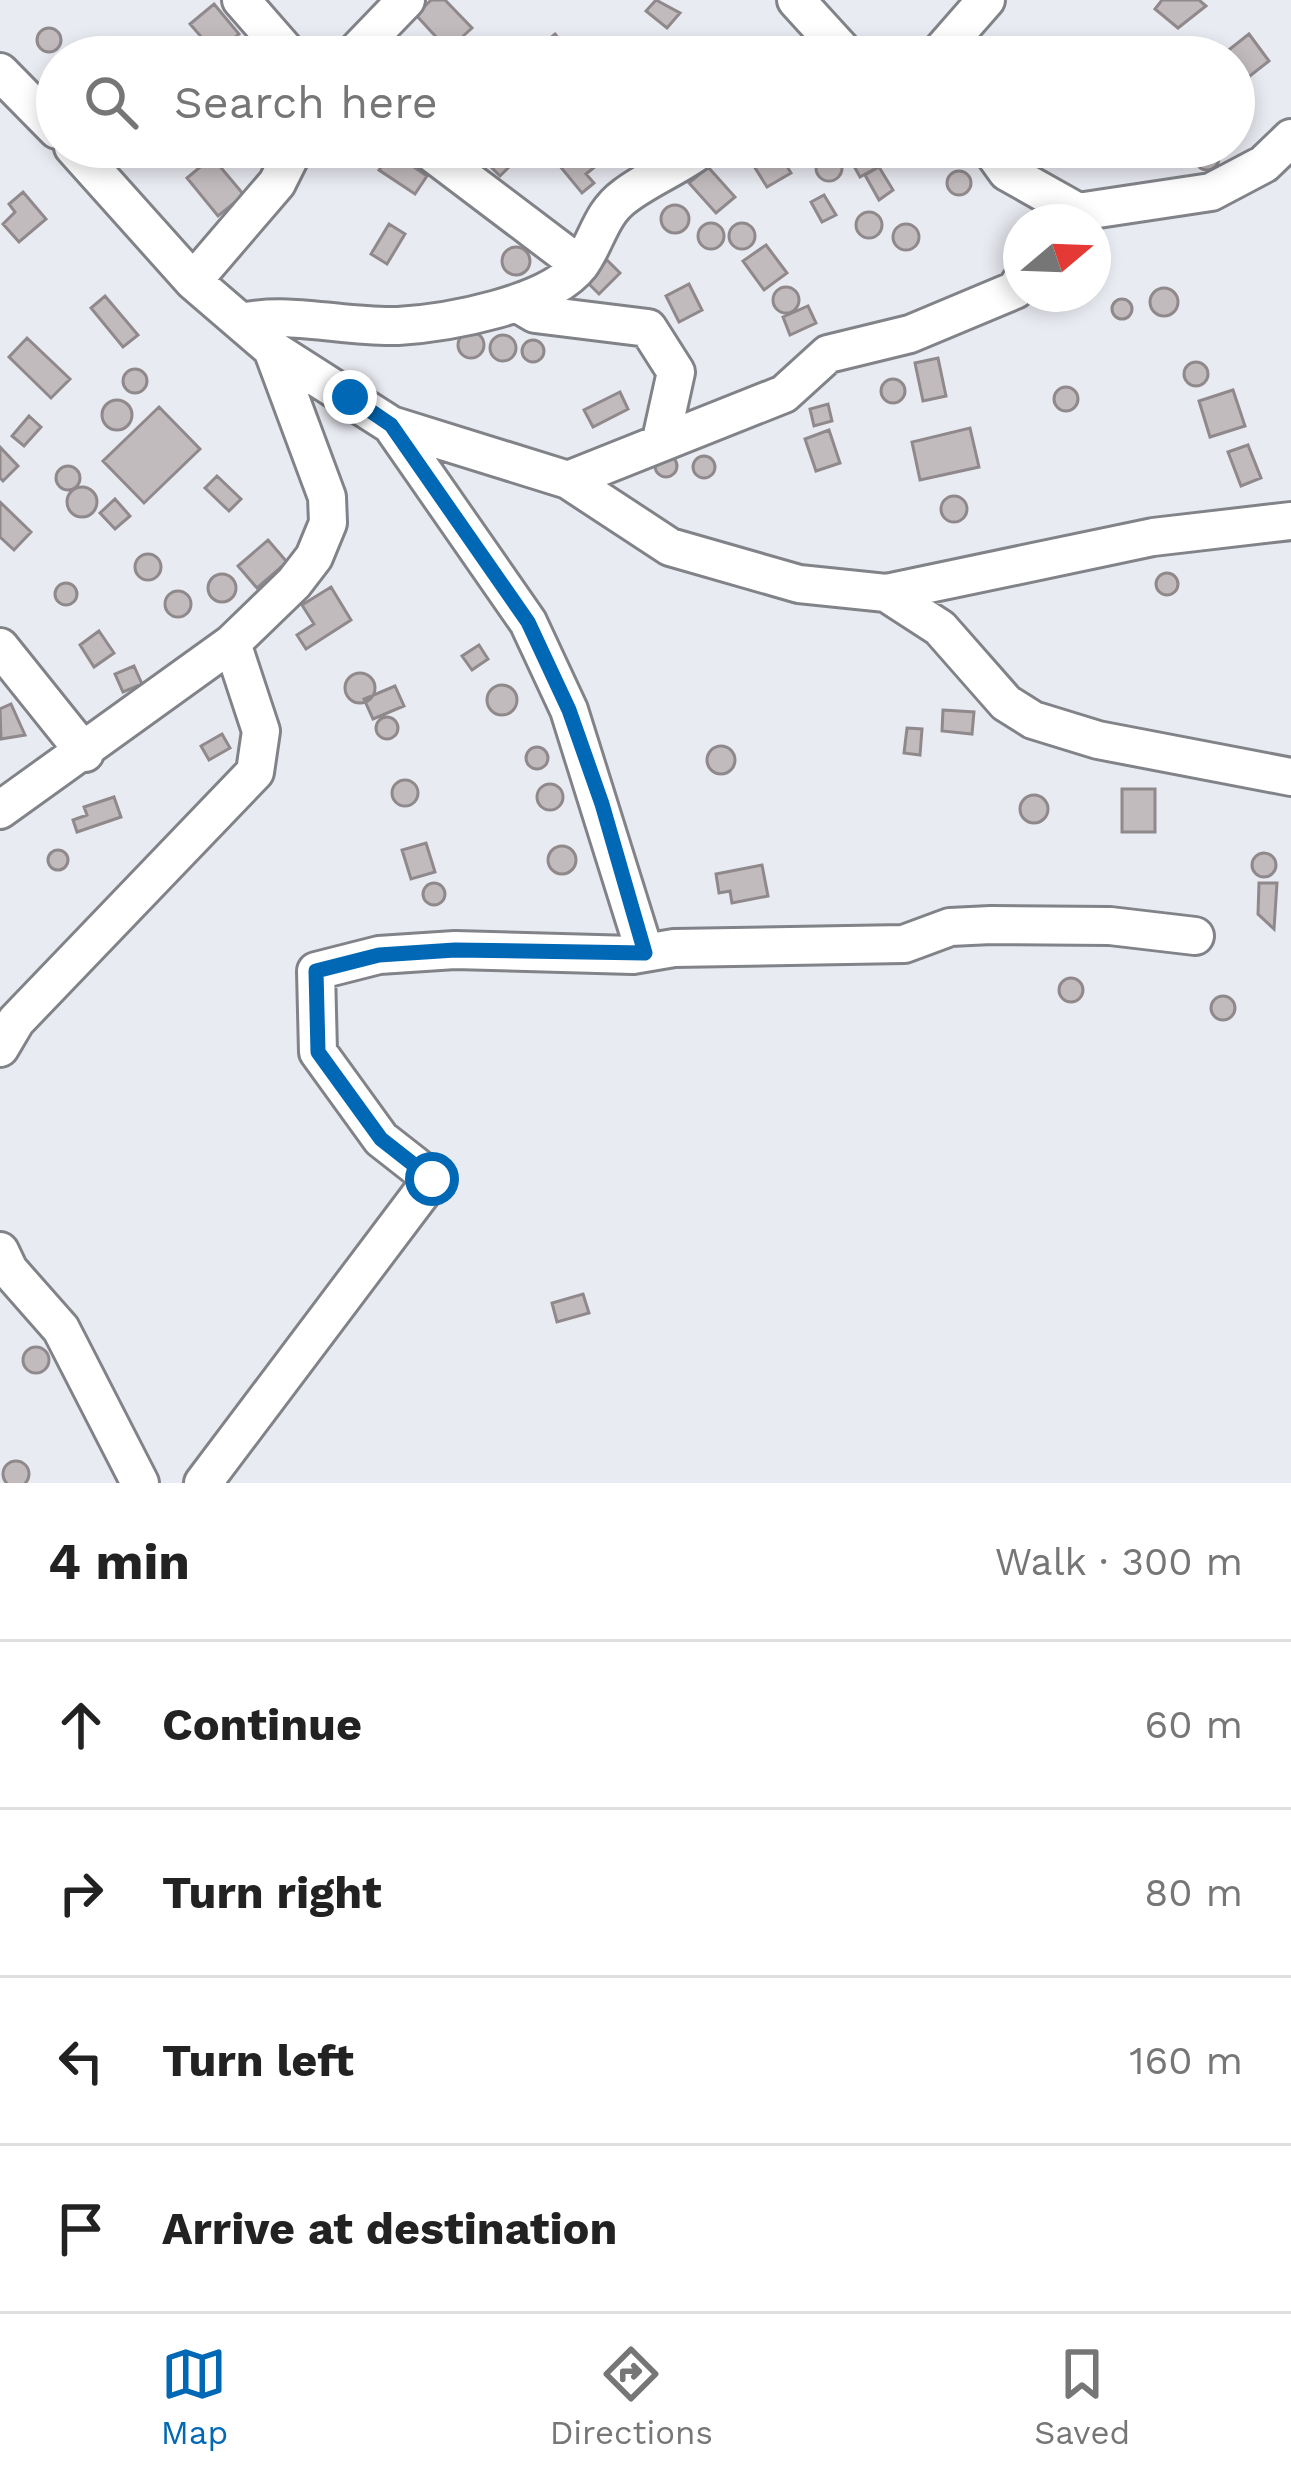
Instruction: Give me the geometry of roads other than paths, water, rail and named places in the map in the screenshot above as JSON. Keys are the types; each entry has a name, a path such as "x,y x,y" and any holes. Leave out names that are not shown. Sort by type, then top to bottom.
{"street":[{"path":"242,0 273,36"},
{"path":"371,36 406,0"},
{"path":"796,0 829,36"},
{"path":"954,36 986,0"},
{"path":"0,72 36,109"},
{"path":"1111,207 1211,192 1264,164 1291,138"},
{"path":"92,168 194,281 272,349 391,425 568,480 670,547 799,584 886,593 1153,537 1291,521"},
{"path":"194,281 285,168"},
{"path":"452,168 580,265"},
{"path":"241,322 294,317 356,327 405,326 518,304 580,265 595,229 622,197 670,168"},
{"path":"1004,168 1041,204"},
{"path":"568,480 784,394 828,354 910,334 1003,295"},
{"path":"518,304 535,314 647,328 664,345 676,372 662,440"},
{"path":"0,810 232,643 314,557 328,523 320,469 272,349"},
{"path":"391,425 528,622 589,766 645,953"},
{"path":"886,593 940,628 1006,703 1033,720 1098,740 1291,777"},
{"path":"0,1048 16,1022 255,772 261,731 232,643"},
{"path":"0,647 86,752"},
{"path":"203,1483 432,1179 381,1139 318,1052 316,971 379,955 455,950 645,953 904,944 950,927 991,925 1109,926 1195,936"},
{"path":"0,1251 9,1270 61,1329 140,1483"}]}
